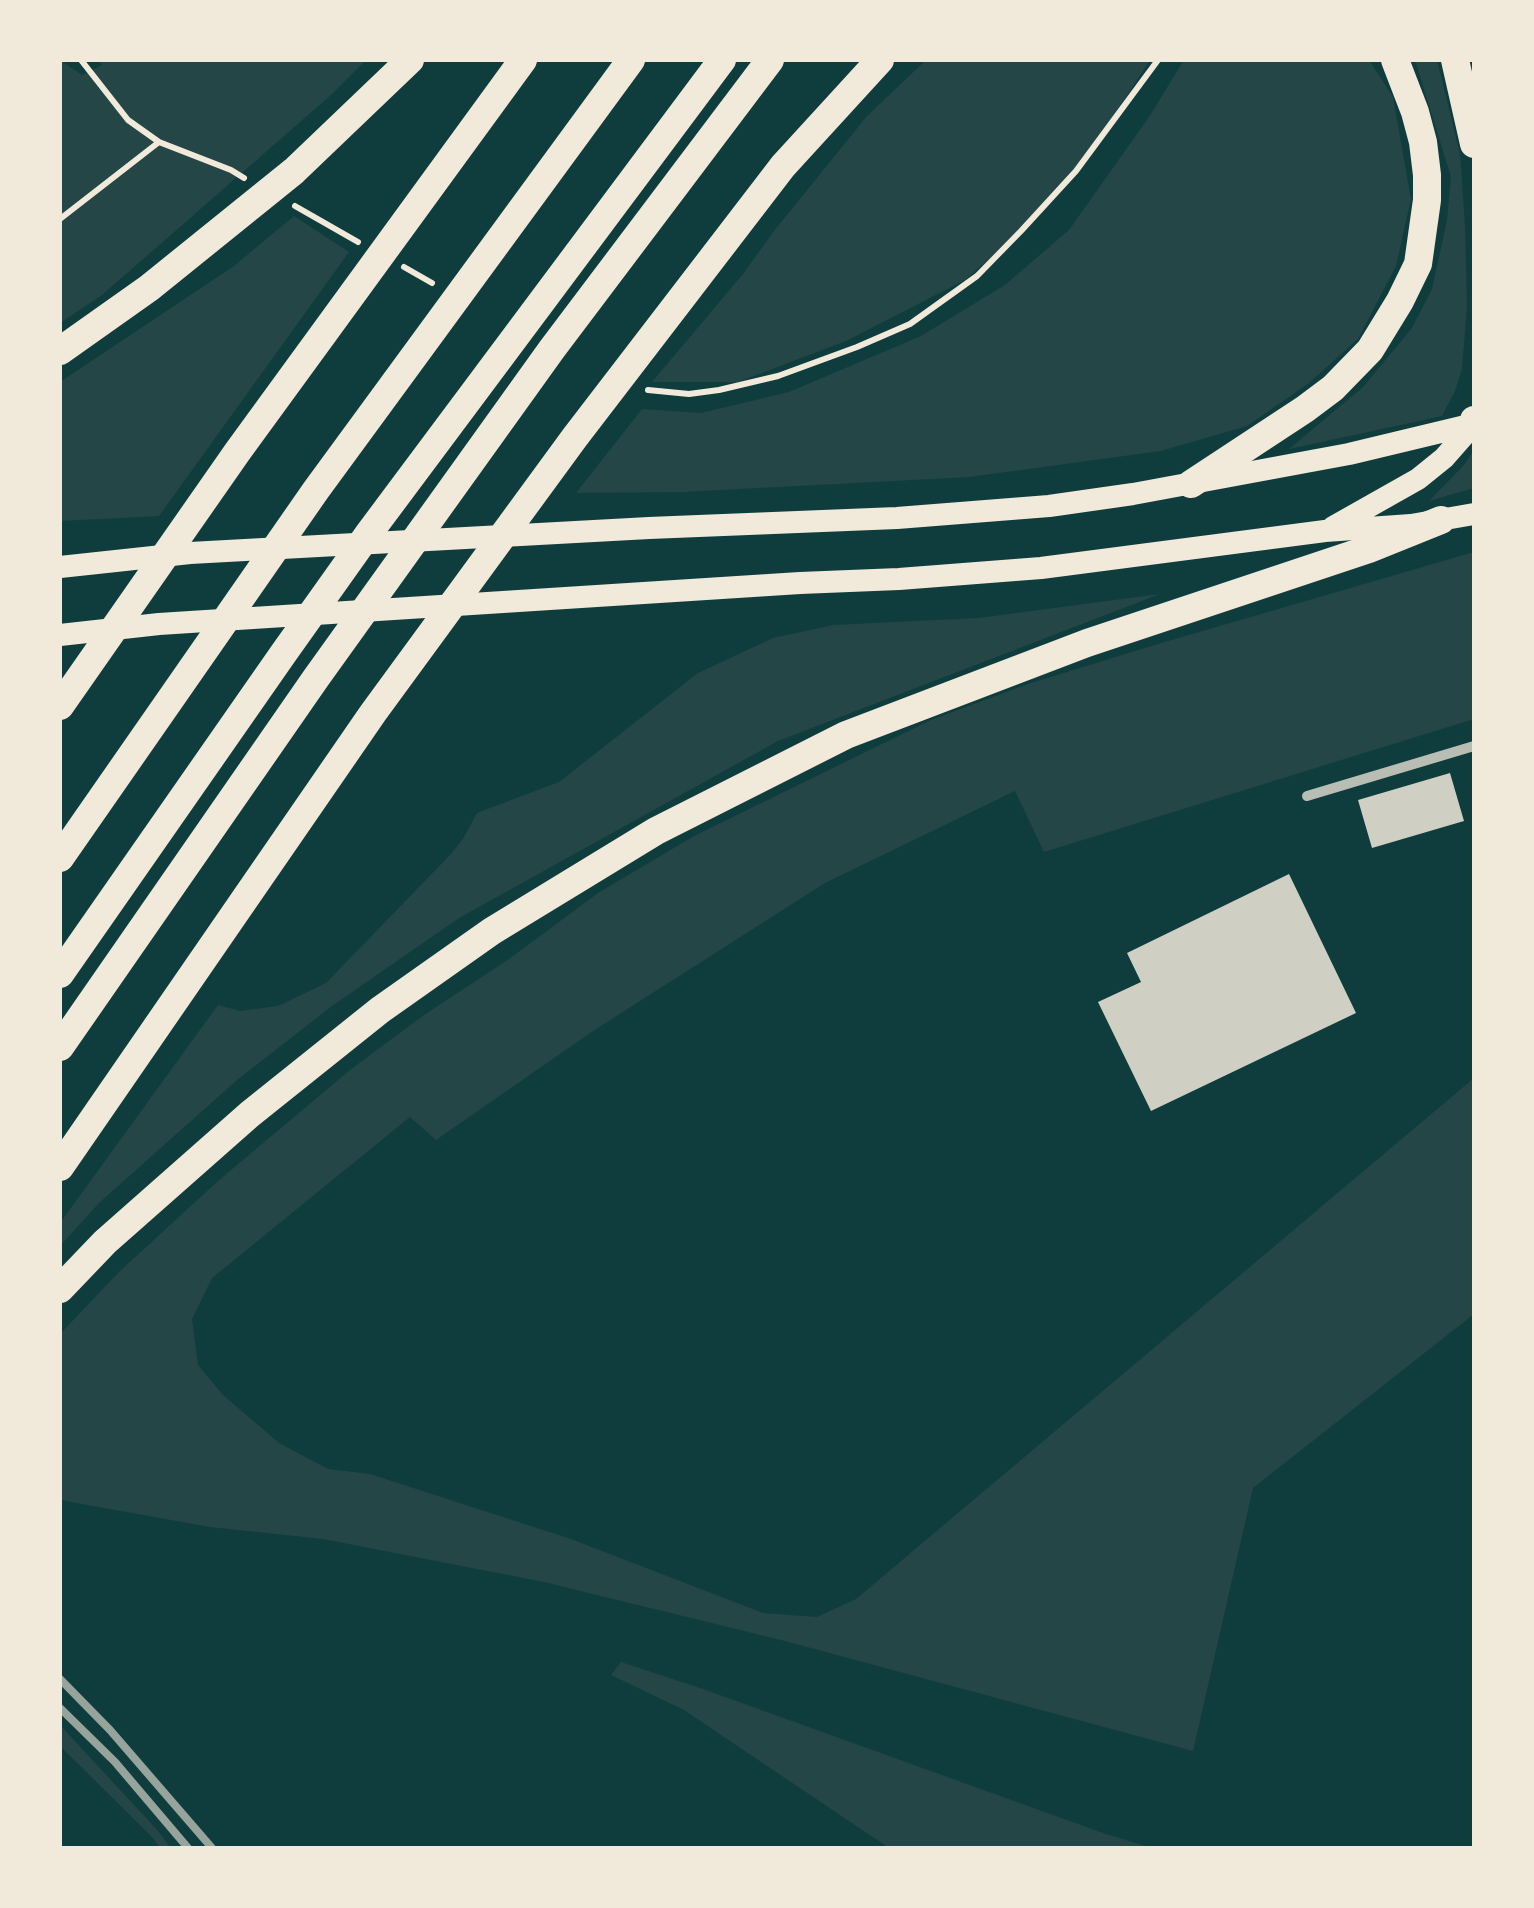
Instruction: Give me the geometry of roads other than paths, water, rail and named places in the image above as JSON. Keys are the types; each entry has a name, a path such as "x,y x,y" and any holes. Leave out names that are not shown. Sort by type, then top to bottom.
{"highway":[{"path":"60,351 149,288 294,171 410,60"},
{"path":"60,706 238,451 523,60"},
{"path":"60,858 316,490 631,60"},
{"path":"60,974 370,533 722,60"},
{"path":"60,1047 316,678 552,348 770,60"},
{"path":"60,1167 373,714 575,437 783,166 880,60"},
{"path":"1191,484 1333,388 1370,350 1418,264 1427,175 1415,112 1395,60"},
{"path":"1455,60 1474,144"},
{"path":"1468,60 1474,69"},
{"path":"60,1289 105,1242 250,1114 380,1010 532,906 656,831 846,735 1087,643 1370,549 1441,520"}],"main road":[{"path":"60,567 190,552 898,518 1049,506 1350,454 1474,423"},
{"path":"1326,531 1418,479 1444,458 1474,423"},
{"path":"60,635 159,624 1041,568 1326,531 1411,525 1474,514"}],"street":[{"path":"1307,796 1474,746"}],"railway":[{"path":"60,1679 110,1730 212,1848"},
{"path":"60,1708 115,1762 188,1848"}]}
